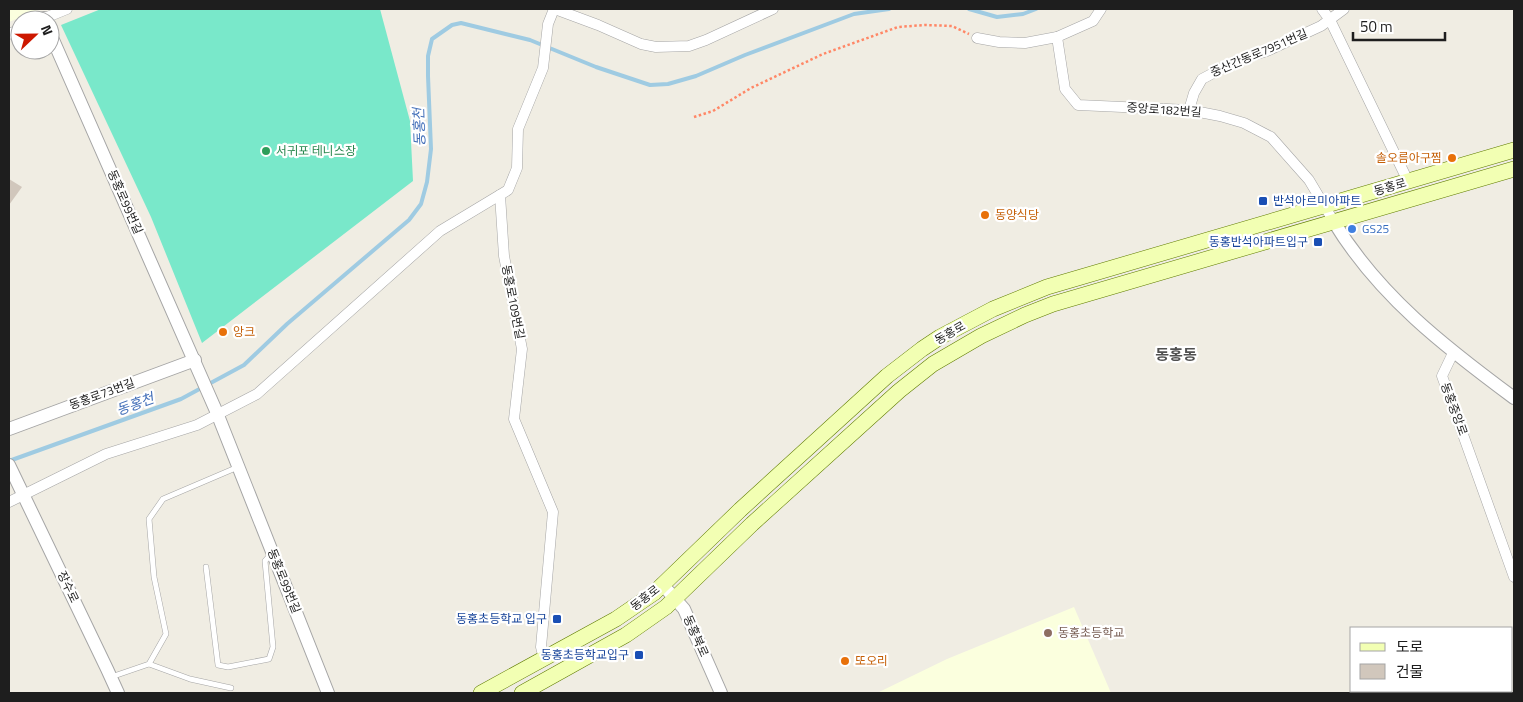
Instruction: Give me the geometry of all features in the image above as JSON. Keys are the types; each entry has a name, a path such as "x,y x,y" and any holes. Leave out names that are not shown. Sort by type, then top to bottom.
{"main road":[{"name":"동홍로","path":"481,693 616,619 654,593 740,510 888,376 940,337 993,309 1047,287 1514,150"},
{"name":"동홍로","path":"522,693 626,635 666,607 752,524 899,390 950,353 1001,326 1053,304 1514,169"}],"street":[{"path":"9,502 106,454 197,425 215,408 257,394 440,231 508,190 517,168 518,129 543,68 548,24 555,9 641,44 656,47 689,46 773,9"},
{"path":"977,38 999,42 1025,43 1057,37 1093,21 1102,9"},
{"path":"1322,9 1330,20 1406,174"},
{"name":"중산간동로7951번길","path":"1188,110 1202,78 1238,60 1267,51 1321,26 1344,9"},
{"name":"중앙로182번길","path":"1057,37 1065,89 1078,105 1188,110 1244,123 1271,137 1309,180 1334,222"},
{"name":"동홍로99번길","path":"60,56 197,365 328,693"},
{"name":"동홍로109번길","path":"500,195 504,256 522,349 514,419 552,512 541,647 544,658"},
{"path":"1334,222 1380,286 1453,353 1514,398"},
{"name":"동홍중앙로","path":"1453,353 1442,376 1514,577"},
{"name":"동홍로73번길","path":"9,429 197,365"},
{"name":"장수로","path":"9,465 118,693"},
{"name":"동홍북로","path":"662,584 684,609 721,693"}],"lane":[{"path":"149,664 166,634 154,577 149,519 163,499 238,466"},
{"path":"206,567 218,664 228,667 269,659 273,647 265,561 272,552"},
{"path":"111,677 149,664 190,679 231,688"}],"path":[{"path":"694,116 713,111 751,88 823,54 898,27 952,26 977,38"}],"shaded area":[{"path":"9,9 40,9 10,10 9,22"},
{"name":"동홍초등학교","path":"1074,607 1111,693 877,693 947,659"}],"green space":[{"name":"서귀포 테니스장","path":"101,9 380,9 410,121 413,181 202,343 151,217 61,25"}],"building":[{"path":"9,179 22,187 9,205"}],"waterway":[{"name":"동홍천","path":"9,461 181,399 244,365 287,324 409,220 421,204 427,182 431,149 428,56 432,39 452,25 461,23 530,40 596,67 650,85 668,84 696,76 745,55 854,14 889,9"},
{"name":"동홍천","path":"969,9 997,17 1023,14 1036,9"}],"place":[{"name":"서귀포 테니스장","path":"266,151"},
{"name":"솔오름아구찜","path":"1452,158"},
{"name":"반석아르미아파트","path":"1263,201"},
{"name":"동양식당","path":"985,215"},
{"name":"GS25","path":"1352,229"},
{"name":"동홍반석아파트입구","path":"1318,242"},
{"name":"앙크","path":"223,332"},
{"name":"동홍초등학교 입구","path":"557,619"},
{"name":"동홍초등학교","path":"1048,633"},
{"name":"동홍초등학교입구","path":"639,655"},
{"name":"또오리","path":"845,661"}],"district":[{"name":"동홍동","path":"1176,355"}]}
